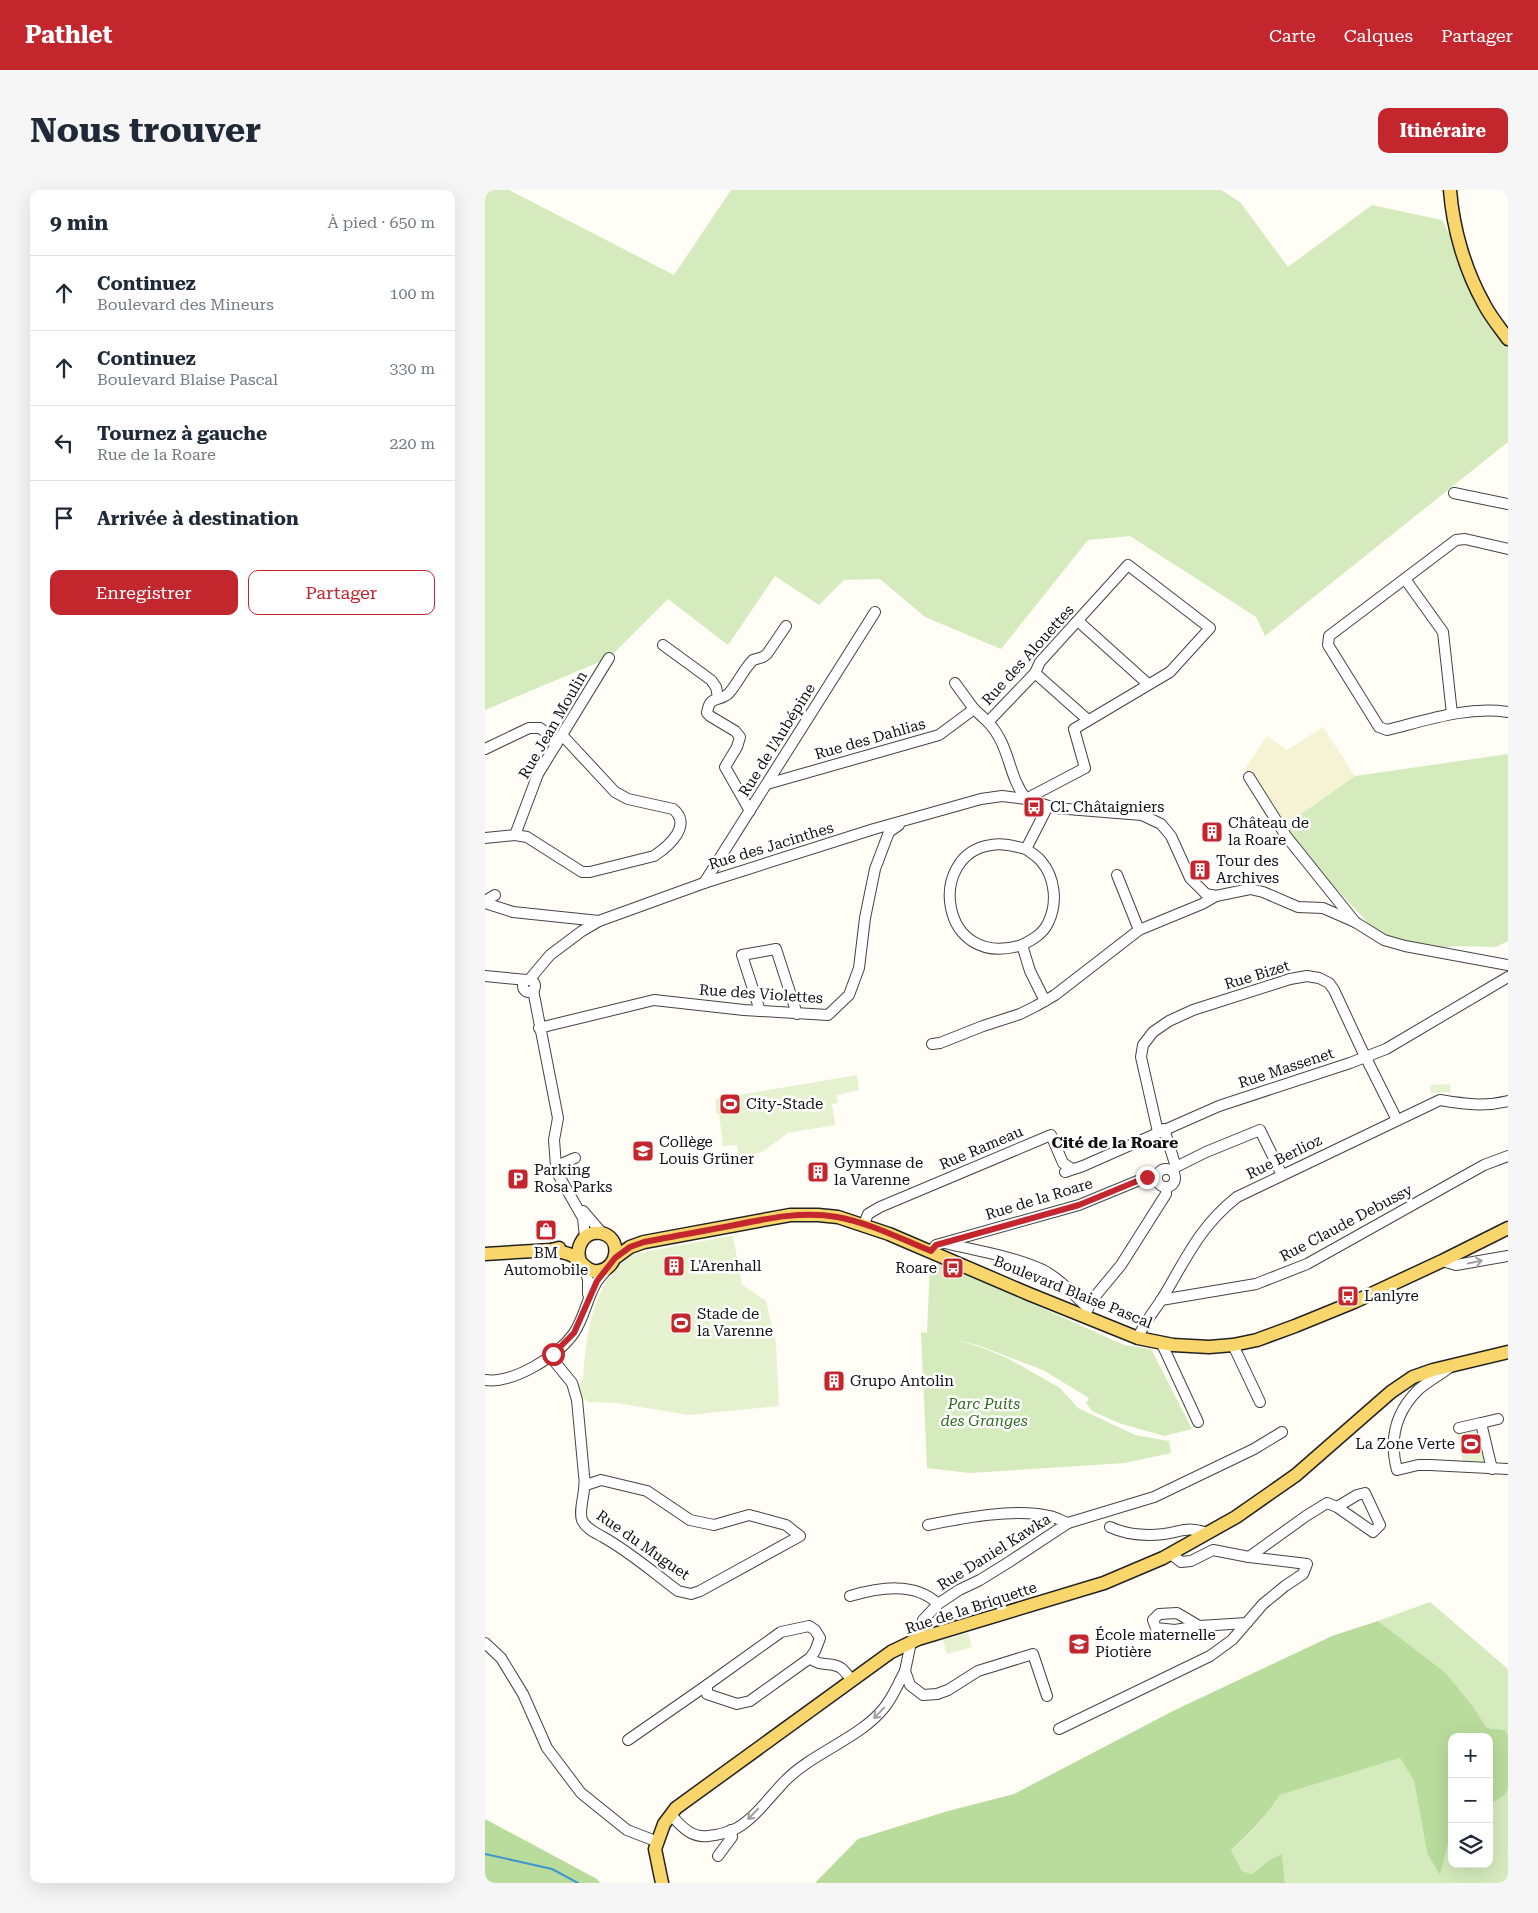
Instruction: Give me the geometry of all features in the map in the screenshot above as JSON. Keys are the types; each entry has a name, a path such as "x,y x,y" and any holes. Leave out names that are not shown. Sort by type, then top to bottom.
{"main road":[{"path":"1450,190 1455,221 1469,271 1484,305 1508,339"},
{"name":"Boulevard Blaise Pascal","path":"611,1263 630,1247 644,1242 790,1215 838,1217 864,1224 931,1251 1029,1294 1086,1312 1138,1338 1173,1345 1209,1347 1257,1340 1295,1326 1354,1302 1508,1228"},
{"path":"485,1254 551,1250 583,1240 595,1233 607,1236 616,1249 611,1263 594,1271 572,1255 551,1250"},
{"name":"Boulevard Blaise Pascal","path":"607,1236 644,1242"},
{"path":"582,1263 578,1249 583,1240"},
{"name":"Rue de la Briquette","path":"662,1883 655,1849 664,1824 675,1808 891,1652 915,1640 1104,1583 1171,1554 1236,1516 1296,1474 1391,1392 1413,1377 1433,1370 1508,1352"}],"street":[{"path":"1454,493 1508,504"},
{"path":"1508,549 1465,539 1457,540 1329,636 1328,645 1379,727 1387,730 1452,714 1480,711 1508,712"},
{"name":"Rue des Alouettes","path":"1026,799 1017,788 998,733 988,722 1035,673 1040,662 1128,565 1210,628 1170,672 1149,684"},
{"path":"1405,578 1443,632 1452,714"},
{"name":"Rue de l'Aubépine","path":"704,883 875,612"},
{"path":"1026,799 1085,768 1074,729 1149,684 1078,621"},
{"path":"750,811 725,767 737,747 740,737 735,731 707,713 708,707 712,700 728,694 753,660 763,658 767,654 786,626"},
{"path":"663,645 711,680 716,686 718,697"},
{"name":"Rue Jean Moulin","path":"515,835 538,774 609,658"},
{"path":"1035,673 1088,720"},
{"path":"955,683 974,710 988,722"},
{"name":"Rue des Dahlias","path":"767,784 939,735 974,710"},
{"path":"485,749 529,728 540,728 548,734 556,745"},
{"path":"485,838 515,835 527,836 582,872 590,872 654,856 661,852 681,830 682,821 679,814 673,809 628,799 615,792 562,735"},
{"path":"1249,777 1286,836 1355,922"},
{"name":"Rue des Jacinthes","path":"529,986 550,955 599,921 704,883 903,821 981,799 1002,796 1026,799 1055,808 1142,816 1161,824 1171,836 1190,878 1206,894 1216,896"},
{"path":"1025,848 1048,806"},
{"name":"Rue des Violettes","path":"539,1028 654,1000 760,1011 828,1015 849,995 859,968 865,918 875,869 889,832 903,821"},
{"path":"1007,844 1025,848 1040,860 1049,872 1054,888 1053,907 1048,924 1037,936 1022,946 999,950 983,948 968,938 958,928 951,911 949,887 957,868 971,853 990,845 1007,844"},
{"path":"1117,875 1139,930"},
{"path":"932,1044 940,1043 1020,1014 1045,1001 1139,930 1202,904 1216,896 1250,889 1263,892 1299,908 1323,908 1355,922 1384,940 1405,946 1507,962"},
{"path":"485,902 495,895"},
{"path":"485,902 513,912 599,921"},
{"path":"1022,946 1030,971 1045,1001"},
{"path":"760,1011 742,955 776,949 797,1014"},
{"path":"485,976 505,978 529,986 535,1004 558,1118 554,1140 556,1166 559,1176 583,1218 583,1240"},
{"name":"Rue Bizet","path":"1175,1169 1161,1130 1141,1057 1143,1044 1153,1032 1169,1021 1193,1010 1290,979 1307,976 1319,978 1329,983 1397,1120"},
{"name":"Rue Massenet","path":"1069,1170 1219,1106 1386,1049 1508,978"},
{"name":"Rue Berlioz","path":"1138,1338 1144,1322 1161,1300 1203,1230 1220,1210 1237,1197 1440,1100 1473,1105 1493,1105 1508,1101"},
{"name":"Rue de la Roare","path":"931,1251 936,1245 1079,1205 1147,1177 1157,1177 1161,1170 1165,1168 1175,1169 1206,1152 1260,1130 1282,1175"},
{"name":"Rue Rameau","path":"864,1224 868,1214 879,1207 1051,1135 1063,1163 1069,1170"},
{"name":"Rue Claude Debussy","path":"1161,1300 1256,1284 1307,1264 1484,1165 1508,1156"},
{"path":"556,1166 575,1158"},
{"path":"1166,1187 1174,1183 1175,1169"},
{"path":"1157,1177 1160,1184 1166,1187"},
{"path":"1086,1312 1092,1300 1121,1265 1166,1194 1166,1187"},
{"path":"578,1207 607,1236"},
{"name":"Boulevard Blaise Pascal","path":"944,1243 1009,1259 1044,1271 1066,1287 1086,1312"},
{"path":"1442,1261 1456,1264 1508,1256"},
{"path":"582,1263 588,1280 588,1300"},
{"path":"485,1380 509,1378 550,1356 563,1346 574,1333 597,1281 611,1263"},
{"path":"1161,1342 1198,1422"},
{"path":"1233,1345 1260,1402"},
{"name":"Rue du Muguet","path":"550,1356 572,1383 577,1400 583,1475 586,1484 581,1512 588,1528 617,1545 678,1591 691,1594 700,1591 800,1536 786,1525 749,1516 714,1525 690,1520 647,1491 601,1480 586,1484"},
{"path":"485,1373 503,1373 539,1362"},
{"path":"1452,1366 1419,1390 1404,1407 1394,1433 1393,1453 1397,1470 1418,1465 1508,1469"},
{"path":"1459,1428 1498,1419"},
{"path":"1481,1423 1492,1469"},
{"name":"Rue Daniel Kawka","path":"731,1830 748,1820 797,1770 872,1720 889,1702 905,1672 923,1620 938,1604 959,1590 981,1580 1002,1567 1067,1524 1154,1497 1254,1449 1282,1432"},
{"path":"1249,1558 1327,1503 1337,1507"},
{"path":"928,1525 965,1518 1012,1513 1049,1516 1067,1524"},
{"path":"1110,1527 1123,1533 1134,1534 1165,1533 1193,1528 1207,1533"},
{"path":"1059,1729 1210,1656 1232,1640 1263,1604 1303,1574 1307,1564 1249,1558 1213,1550 1191,1561 1181,1562 1171,1554"},
{"name":"Rue Daniel Kawka","path":"850,1596 876,1588 903,1589 921,1594 938,1604"},
{"path":"1199,1626 1247,1622"},
{"path":"628,1740 781,1632 809,1626 815,1630 820,1638 815,1652 810,1658 750,1701 737,1704 707,1694 707,1685"},
{"path":"485,1643 501,1658 523,1694 547,1748 581,1793 627,1830 658,1842"},
{"path":"905,1672 910,1685 916,1691 923,1695 937,1694 948,1690 978,1671 1033,1654 1047,1696"},
{"path":"810,1658 816,1663 835,1665 842,1668 852,1680"},
{"path":"671,1815 684,1829 694,1836 706,1837 731,1830 732,1837 718,1856"}],"shaded area":[{"path":"1323,727 1355,776 1284,826 1245,769 1267,736 1287,750"}],"green space":[{"path":"485,190 509,190 674,275 731,190 1221,190 1240,202 1288,267 1372,205 1442,220 1508,345 1508,442 1265,636 1256,617 1130,536 1088,540 1001,649 925,617 880,579 844,580 819,605 775,576 728,645 668,599 609,658 485,710"},
{"path":"1508,754 1508,941 1496,947 1460,946 1409,950 1371,926 1330,882 1284,826 1355,776"},
{"path":"857,1075 859,1090 837,1095 838,1103 832,1104 835,1125 788,1133 764,1151 739,1160 737,1145 723,1146 715,1099"},
{"path":"1450,1084 1451,1092 1431,1093 1430,1085"},
{"name":"Stade de la Varenne","path":"733,1236 742,1285 766,1301 776,1343 779,1406 688,1415 616,1403 588,1402 579,1394 579,1384 583,1380 589,1327 594,1310 600,1293 620,1265 634,1254"},
{"name":"Parc Puits des Granges","path":"930,1261 971,1276 1124,1345 1151,1349 1192,1429 1164,1436 1119,1423 1092,1411 1086,1403 1089,1398 1043,1370 980,1346 953,1339 1007,1358 1060,1388 1078,1408 1135,1435 1169,1441 1171,1453 1125,1463 970,1473 927,1468 921,1332 927,1333"},
{"name":"La Zone Verte","path":"1477,1425 1487,1463 1463,1462 1457,1431"},
{"path":"1430,1602 1508,1669 1508,1735 1505,1730 1487,1728 1472,1705 1445,1672 1378,1621"},
{"path":"1378,1621 1445,1672 1472,1705 1487,1728 1505,1730 1508,1735 1508,1789 1505,1795 1493,1802 1493,1733 1448,1733 1448,1844 1440,1876 1427,1853 1414,1781 1400,1758 1280,1795 1257,1824 1231,1850 1242,1871 1252,1874 1271,1859 1282,1854 1285,1883 815,1883 858,1839 948,1811 1014,1794 1175,1710 1332,1636"},
{"path":"968,1633 972,1647 947,1654 943,1640"},
{"path":"1400,1758 1414,1781 1427,1853 1440,1876 1448,1844 1448,1868 1493,1868 1493,1802 1505,1795 1508,1789 1508,1883 1285,1883 1282,1854 1271,1859 1252,1874 1242,1871 1231,1850 1258,1824 1280,1795"},
{"path":"485,1819 597,1879 600,1883 485,1883"}],"waterway":[{"path":"485,1854 552,1869 578,1883"}],"place":[{"name":"Cl. Châtaigniers","path":"1034,807"},
{"name":"Château de la Roare","path":"1212,832"},
{"name":"Tour des Archives","path":"1200,870"},
{"name":"City-Stade","path":"730,1104"},
{"name":"Collège Louis Grüner","path":"643,1151"},
{"name":"Gymnase de la Varenne","path":"818,1172"},
{"name":"Parking Rosa Parks","path":"518,1179"},
{"name":"BM Automobile","path":"546,1230"},
{"name":"L'Arenhall","path":"674,1266"},
{"name":"Roare","path":"953,1268"},
{"name":"Lanlyre","path":"1348,1296"},
{"name":"Stade de la Varenne","path":"681,1323"},
{"name":"Grupo Antolin","path":"834,1381"},
{"name":"La Zone Verte","path":"1471,1444"},
{"name":"École maternelle Piotière","path":"1079,1644"}],"district":[{"name":"Cité de la Roare","path":"1115,1142"}],"route":[{"path":"553,1354 574,1333 597,1281 613,1264 615,1258 630,1247 644,1242 804,1214 838,1217 864,1224 931,1251 936,1245 1079,1205 1147,1177"}]}
